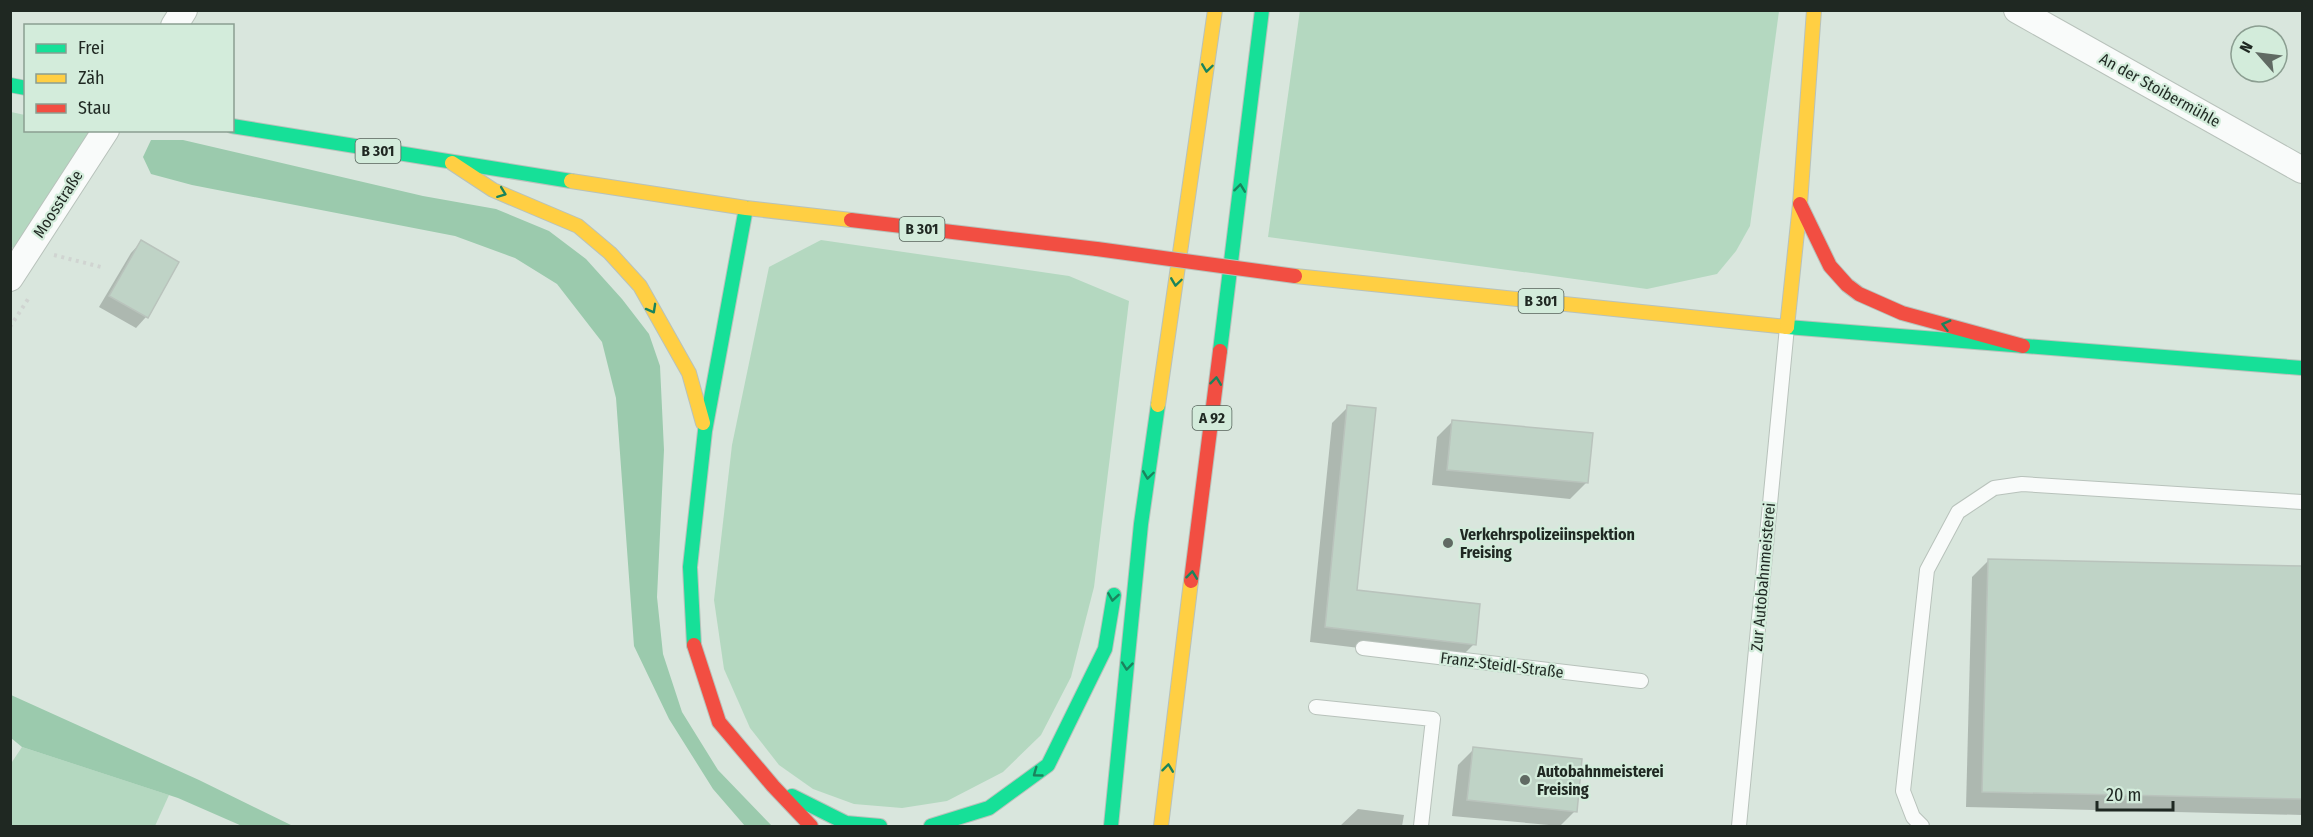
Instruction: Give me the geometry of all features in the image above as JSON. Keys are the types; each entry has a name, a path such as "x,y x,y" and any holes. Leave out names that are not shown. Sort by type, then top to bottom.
{"main road":[{"path":"1111,826 1141,524 1215,10"},
{"name":"A 92","path":"1161,826 1262,10"},
{"path":"1814,10 1800,204 1787,327 2302,368"},
{"name":"B 301","path":"234,126 452,163 746,208 1097,249 1295,276 1787,327"},
{"path":"452,163 493,190 578,226 610,253 640,286 689,373 705,431"},
{"path":"1800,204 1824,254 1837,274 1852,290 1872,302 1895,311 2023,346"},
{"path":"746,208 705,431 690,567 694,644 719,722 773,786 811,826"},
{"path":"1124,555 1141,524"},
{"path":"931,826 989,808 1048,765 1105,649 1117,578"},
{"path":"773,786 846,823 880,826"}],"street":[{"name":"An der Stoibermühle","path":"2017,10 2302,170"},
{"path":"175,24 184,11"},
{"name":"Moosstraße","path":"10,278 105,132"}],"lane":[{"name":"Zur Autobahnmeisterei","path":"1740,826 1787,327"},
{"path":"1922,826 1912,817 1903,791 1925,593 1928,570 1958,512 1995,488 2022,484 2302,502"},
{"name":"Franz-Steidl-Straße","path":"1363,648 1641,681"},
{"path":"1316,707 1434,718 1421,826"}],"path":[{"path":"30,249 101,267"}],"green space":[{"path":"1300,10 1779,11 1750,226 1736,251 1717,274 1647,289 1268,237"},
{"path":"11,112 24,115 24,132 94,132 19,250 13,247 11,250"},
{"path":"151,140 183,140 423,196 496,209 549,231 586,259 622,299 649,334 660,366 664,450 657,597 663,654 682,712 718,770 772,826 745,826 713,789 669,719 634,646 616,398 602,342 557,284 515,258 455,236 192,185 151,174 143,157"},
{"path":"821,240 1069,276 1129,301 1094,587 1071,677 1041,735 1003,772 947,801 902,808 854,804 813,789 779,765 750,728 724,669 714,600 732,445 769,267"},
{"path":"11,695 199,780 293,826 242,826 178,798 22,747 11,738"},
{"path":"22,747 169,795 155,826 11,826 10,765"}],"building":[{"path":"141,240 179,262 148,318 109,296"},
{"path":"1347,405 1376,408 1357,590 1480,604 1476,645 1325,627"},
{"path":"1452,420 1593,433 1588,483 1447,470"},
{"path":"1988,559 2302,566 2302,799 1982,792"},
{"name":"Autobahnmeisterei Freising","path":"1473,747 1582,759 1577,812 1467,800"}],"traffic: fast":[{"path":"1220,351 1262,10"},
{"path":"10,85 24,88"},
{"path":"234,126 571,181"},
{"path":"694,645 690,567 705,431 746,208"},
{"path":"1787,327 2302,368"},
{"path":"1111,826 1141,524 1158,405"},
{"path":"931,826 989,808 1048,765 1105,649 1114,595"},
{"path":"792,796 846,823 880,826"}],"traffic: slow":[{"path":"1158,405 1215,10"},
{"path":"1787,327 1800,204 1814,10"},
{"path":"452,163 493,190 578,226 610,253 640,286 689,373 703,423"},
{"path":"571,181 746,208 851,220"},
{"path":"1295,276 1787,327"},
{"path":"1161,826 1191,581"}],"traffic: jam":[{"path":"1800,204 1830,266 1847,285 1859,294 1902,313 2023,346"},
{"path":"851,220 1097,249"},
{"path":"1097,249 1295,276"},
{"path":"1191,581 1220,351"},
{"path":"694,645 719,722 773,786 811,826"}],"place":[{"name":"Verkehrspolizeiinspektion Freising","path":"1448,543"},
{"name":"Autobahnmeisterei Freising","path":"1525,780"}]}
